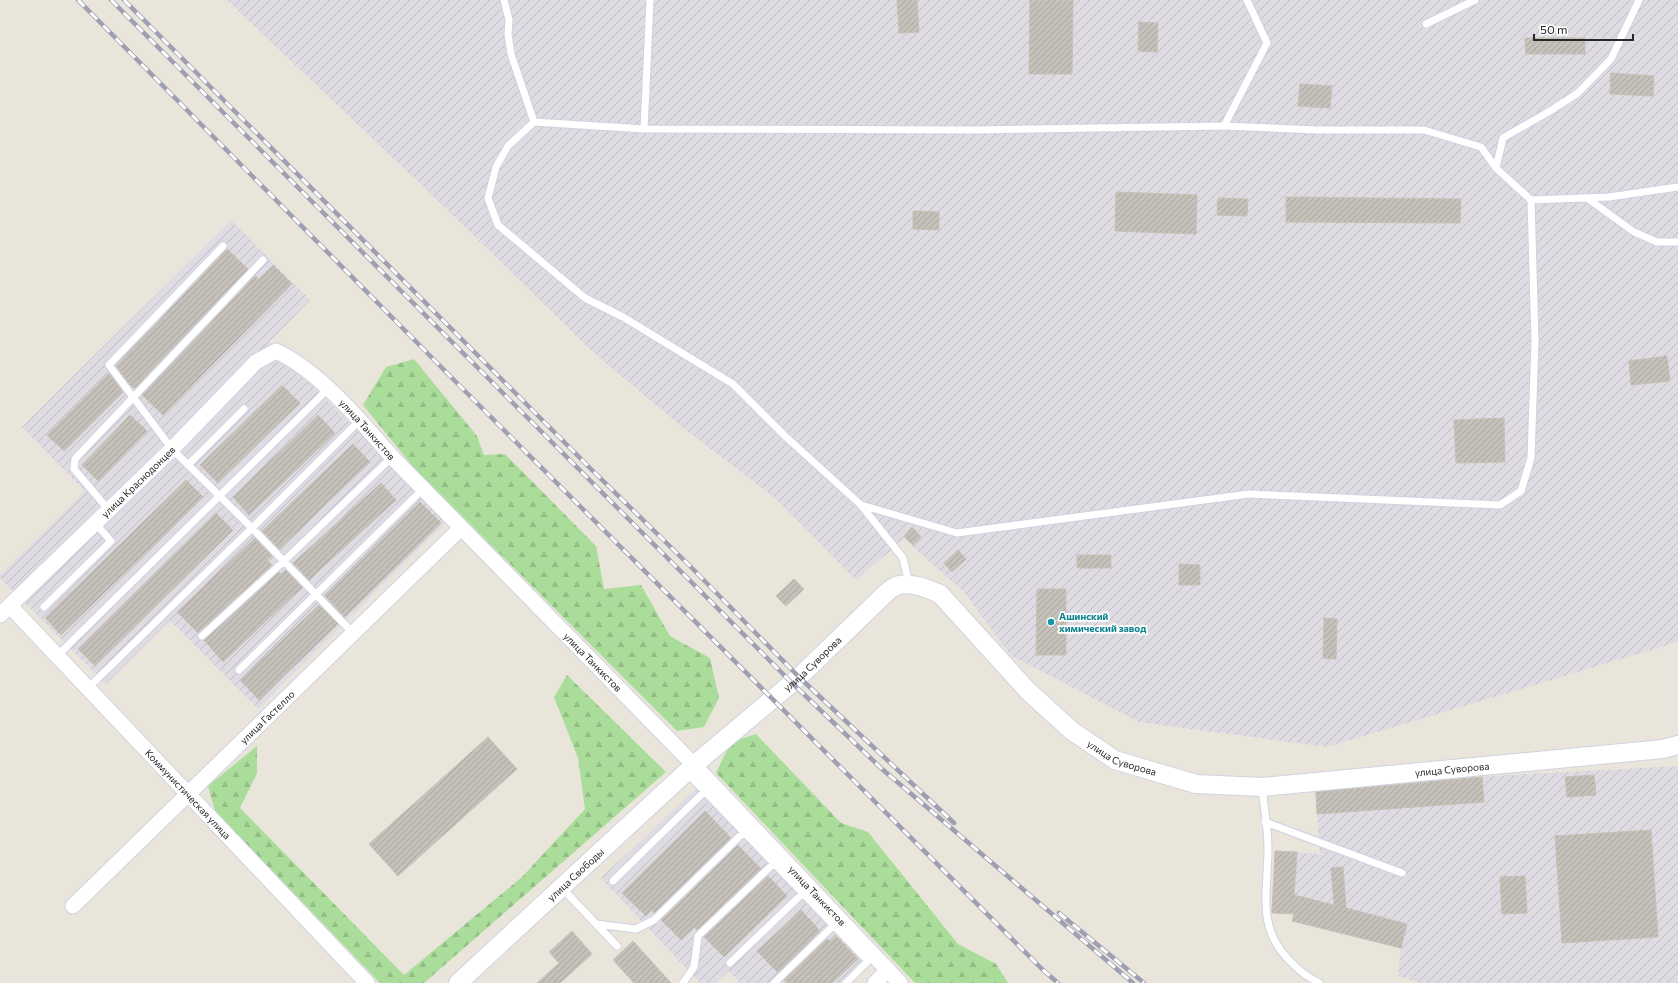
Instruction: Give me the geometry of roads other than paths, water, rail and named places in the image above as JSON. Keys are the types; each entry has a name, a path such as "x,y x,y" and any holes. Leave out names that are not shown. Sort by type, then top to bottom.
{"street":[{"name":"улица Танкистов","path":"276,351 292,358 328,389 360,420 422,489 690,769 900,983"},
{"name":"улица Краснодонцев","path":"5,610 172,448 256,362 276,351"},
{"name":"улица Гастелло","path":"73,906 460,528"},
{"name":"улица Суворова","path":"690,769 799,677 884,594 896,586 909,585 927,588 940,594 1028,691 1072,731 1115,760 1196,784 1262,787 1663,749 1678,745"},
{"name":"Коммунистическая улица","path":"5,610 57,656 367,983"},
{"name":"улица Свободы","path":"458,983 690,769"},
{"path":"875,983 888,970"}],"lane":[{"path":"504,0 509,20 508,34 511,54 534,122"},
{"path":"644,129 650,0"},
{"path":"1224,126 1268,43 1247,0"},
{"path":"1426,24 1474,0"},
{"path":"1496,168 1503,138 1550,112 1578,93 1611,59 1639,0"},
{"path":"909,585 903,558 861,505 786,437 734,384 623,317 585,298 498,225 488,198 496,167 508,146 534,122 644,129 976,130 1224,126 1317,130 1424,130 1481,146 1496,168 1531,200 1609,197 1678,187"},
{"path":"1586,198 1634,232 1657,242 1678,242"},
{"path":"861,505 957,533 1102,515 1249,494 1500,505 1521,491 1531,458 1535,341 1531,200"},
{"path":"223,246 109,365 172,448 252,528 352,632"},
{"path":"108,509 74,469 75,459 263,260"},
{"path":"57,656 328,389"},
{"path":"188,465 244,409"},
{"path":"88,688 360,420"},
{"path":"202,636 284,561 392,457"},
{"path":"239,670 317,595 422,489"},
{"path":"44,607 111,541 94,522"},
{"path":"690,769 705,792 868,961 846,983"},
{"path":"1262,787 1268,847 1266,912 1270,933 1280,951 1293,965 1307,977 1319,983"},
{"path":"612,881 705,792"},
{"path":"1265,822 1402,873"},
{"path":"596,924 636,929 654,920 744,832"},
{"path":"683,983 694,967 698,936 774,863"},
{"path":"562,888 617,946"},
{"path":"730,963 803,893"},
{"path":"774,983 834,925"}],"railway":[{"path":"78,0 453,379 1043,970 1058,983"},
{"path":"111,0 792,683 882,769 1133,983"},
{"path":"124,0 799,677 954,823"},
{"path":"1059,913 1144,983"}],"place":[{"name":"Ашинский химический завод","path":"1051,622"}]}
